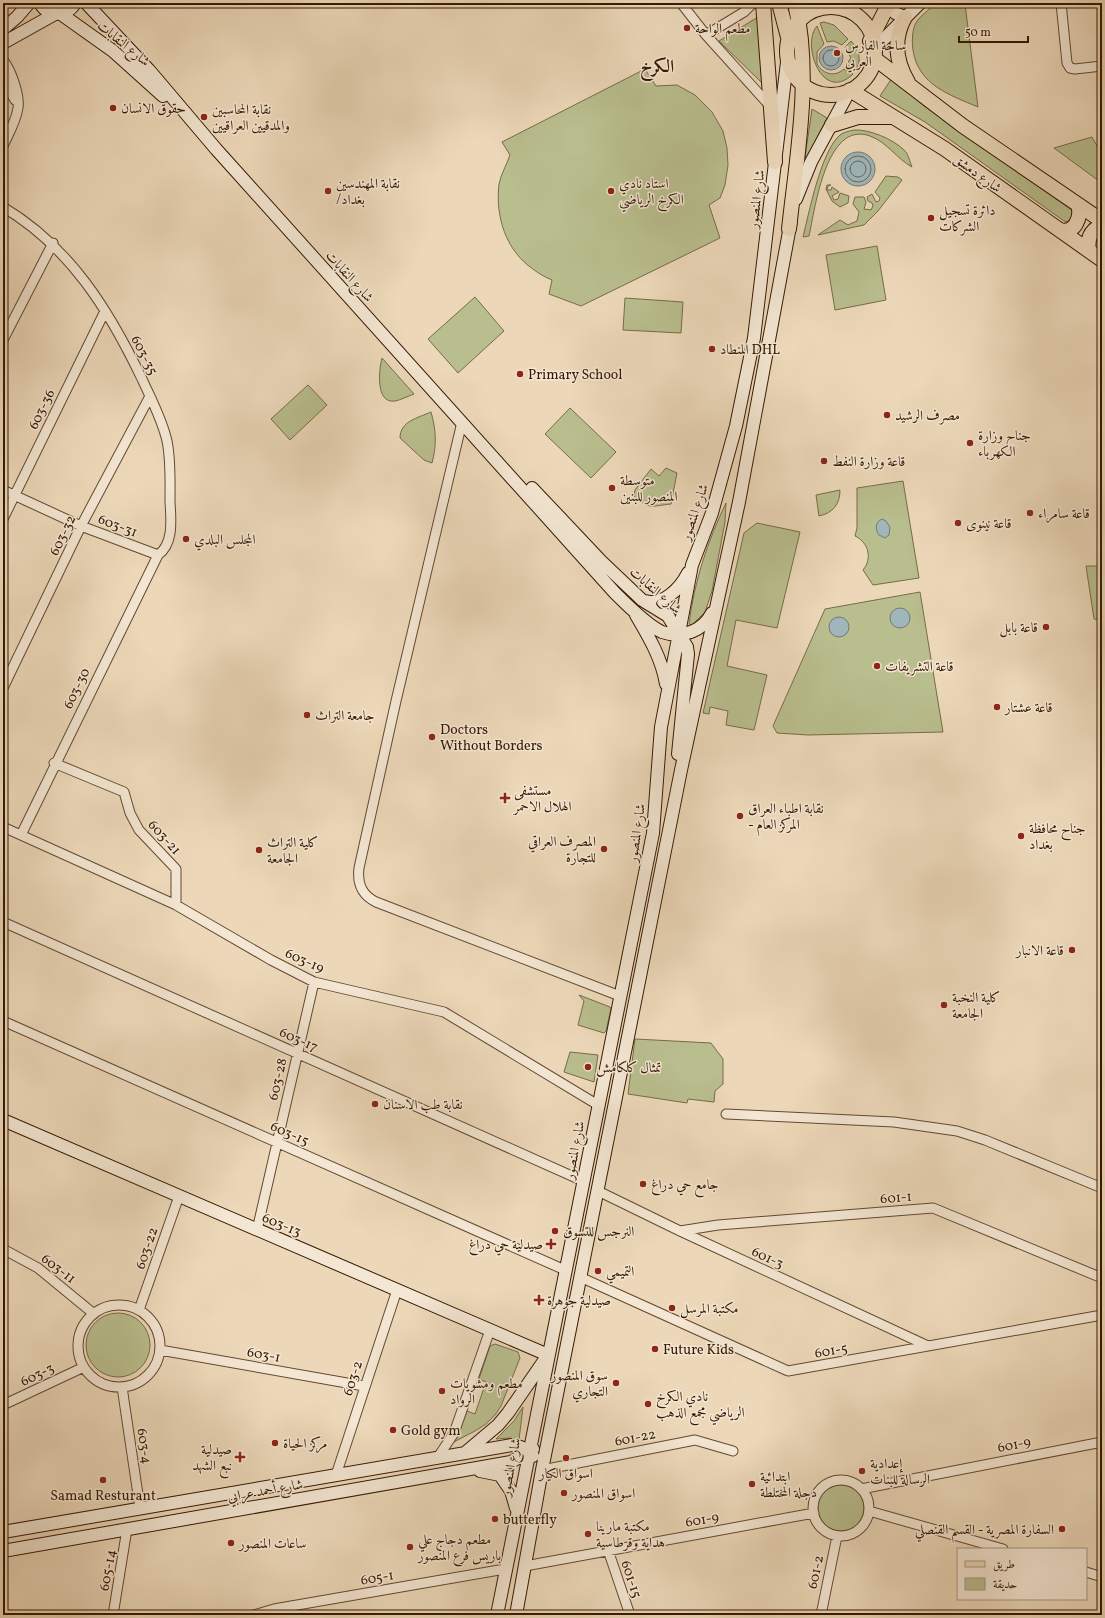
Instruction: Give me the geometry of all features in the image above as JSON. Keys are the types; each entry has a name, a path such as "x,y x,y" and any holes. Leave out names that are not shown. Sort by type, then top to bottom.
{"main road":[{"path":"3,29 17,17 29,3"},
{"name":"شارع النقابات","path":"40,3 47,11 58,14 113,51 157,90 200,136 216,149"},
{"path":"3,43 58,14 68,11 75,3"},
{"name":"شارع النقابات","path":"86,3 149,70 216,149 615,593 634,611 660,631 679,633"},
{"path":"763,3 775,162"},
{"path":"779,3 790,65 802,83 812,90 824,94 836,95 850,90 865,79 871,69 874,47 920,3"},
{"path":"789,229 800,129 802,83 799,21 795,3"},
{"path":"890,3 895,13 905,17"},
{"path":"868,101 865,79 865,64 874,47 890,3"},
{"path":"788,47 793,30 799,21 814,11 835,4 847,10 866,24 874,47 909,84 963,126 1102,221"},
{"path":"905,17 899,30 897,53 903,74 909,84"},
{"name":"شارع المنصور","path":"497,1615 653,833 657,758 667,693 692,565 712,513 736,426 754,338 788,47"},
{"path":"516,1615 549,1433 701,673 739,502 789,229 797,195 811,162 850,90"},
{"name":"شارع دمشق","path":"850,90 945,149 1102,260"},
{"path":"832,125 858,117 894,117"},
{"path":"1060,230 1064,232 1074,226 1080,215 1078,205"},
{"path":"1089,250 1088,244 1091,232 1102,225"},
{"name":"شارع النقابات","path":"462,422 473,426 601,561 642,600 668,616 679,633"},
{"path":"642,600 655,602 670,595 681,584 692,565"},
{"path":"675,803 680,723 688,654 687,647 679,633 694,631 702,627 710,618 718,602"},
{"path":"634,611 650,638 663,668 667,693"},
{"name":"603-13","path":"3,1120 548,1355"},
{"path":"466,1452 492,1430 508,1413 548,1355"},
{"name":"شارع أحمد عرابي","path":"3,1551 512,1462 529,1452 549,1433"},
{"name":"شارع أحمد عرابي","path":"3,1532 512,1445 521,1446 529,1452"},
{"path":"529,1452 539,1463 542,1470"},
{"path":"468,1470 490,1472 500,1476 512,1491 517,1510"}],"street":[{"path":"681,3 706,35 771,108"},
{"path":"706,35 744,12 753,3"},
{"path":"1061,3 1067,63 1070,68 1102,66"},
{"path":"3,60 15,84 18,106 13,126 3,146"},
{"path":"3,79 18,106"},
{"name":"603-35","path":"3,207 18,216 53,243 72,265 105,311 128,351 150,396 165,435 169,464 169,534 166,547 158,555"},
{"path":"3,340 53,243"},
{"name":"603-36","path":"3,519 105,311"},
{"name":"603-32","path":"3,688 81,526 150,396"},
{"path":"462,422 396,701 359,868 358,882 365,894 376,902 620,996"},
{"name":"603-31","path":"3,490 81,526 158,555"},
{"name":"603-30","path":"21,835 54,763 158,555"},
{"name":"603-21","path":"54,763 124,792 130,813 139,830 176,869 176,905"},
{"name":"603-19","path":"3,827 176,905 271,960 314,982 444,1012 598,1105"},
{"name":"603-17","path":"3,922 583,1181"},
{"name":"603-28","path":"257,1230 314,982"},
{"name":"603-15","path":"3,1021 565,1270"},
{"path":"726,1114 894,1122 957,1131 986,1140 1102,1188"},
{"name":"601-3","path":"598,1191 680,1231 928,1346"},
{"name":"603-22","path":"139,1310 179,1196"},
{"name":"601-1","path":"680,1231 718,1225 933,1208 1102,1278"},
{"name":"603-11","path":"3,1248 38,1268 94,1314"},
{"name":"601-5","path":"580,1277 788,1371 1102,1315"},
{"name":"603-2","path":"336,1475 364,1386 397,1290"},
{"path":"116,1305 128,1306 139,1310 155,1327 159,1338 160,1350 156,1364 148,1375 136,1383 122,1387 111,1386 100,1382 91,1376 84,1367 80,1356 79,1338 86,1322 94,1314 104,1308 116,1305"},
{"path":"438,1457 454,1433 490,1330"},
{"name":"603-1","path":"160,1350 364,1386"},
{"name":"603-3","path":"3,1406 84,1367"},
{"name":"603-4","path":"122,1387 140,1508"},
{"name":"601-22","path":"542,1470 695,1440 733,1450"},
{"name":"601-9","path":"861,1489 1102,1442"},
{"path":"837,1480 845,1480 854,1483 861,1489 868,1503 868,1511 867,1518 858,1530 852,1534 837,1536 822,1528 814,1513 813,1504 816,1496 828,1483 837,1480"},
{"path":"868,1511 999,1548"},
{"name":"601-9","path":"525,1566 814,1513"},
{"name":"605-14","path":"113,1615 127,1529"},
{"name":"601-2","path":"821,1615 837,1536"},
{"name":"601-15","path":"608,1550 630,1615"},
{"name":"605-1","path":"254,1615 274,1609 505,1569"},
{"path":"1087,1572 1102,1577"}],"green space":[{"path":"936,3 965,4 978,107 946,93 937,87 921,72 916,62 912,44 914,28 924,13"},
{"path":"758,17 762,83 719,41"},
{"path":"824,22 834,25 848,39 842,45 834,41 827,42 820,23"},
{"path":"817,26 824,44 817,52 817,64 826,73 833,74 841,72 844,69 853,74 842,81 832,82 824,77 817,68 813,57 812,45 813,34"},
{"path":"851,41 859,55 859,63 856,70 846,65 851,58 845,47"},
{"name":"استاد نادي الكرخ الرياضي","path":"645,69 656,86 677,85 695,95 712,112 723,131 727,148 728,165 725,185 720,198 709,205 720,238 581,306 549,294 552,280 544,277 524,261 509,243 501,220 498,196 501,177 510,155 502,142"},
{"path":"892,78 924,106 1073,211 1075,215 1068,222 1064,221 925,122 880,96"},
{"path":"812,109 827,118 804,164"},
{"path":"854,130 874,133 894,142 908,155 912,167 882,142 870,136 855,135 843,141 833,153 825,170 819,188 809,236 803,237 812,198 827,154 833,143 840,135"},
{"path":"1092,137 1099,149 1100,155 1102,155 1102,177 1099,181 1054,148"},
{"path":"886,176 898,177 902,180 878,211 864,225 818,235 840,220 848,225 857,221 859,212 853,204 855,197 864,197 866,202 864,209 871,210 873,206 872,203 868,201 867,197 872,194 876,202 879,201 880,198 875,192"},
{"path":"827,185 831,185 828,186 827,190 831,190 832,187 839,192 832,196 834,200 838,199 840,193 849,196 848,203 840,207 832,201 826,189"},
{"path":"877,246 886,300 835,310 826,255"},
{"path":"475,297 504,331 458,373 428,339"},
{"path":"625,298 683,302 681,333 623,330"},
{"path":"382,358 414,394 395,401 384,397 381,392 380,385"},
{"path":"308,385 327,405 290,440 271,419"},
{"path":"570,408 616,452 591,478 545,434"},
{"path":"431,412 435,437 435,450 432,463 424,460 400,438 401,432 406,424 415,418"},
{"path":"666,468 677,473 671,504 651,506 643,503 634,496 635,490 651,469 659,476"},
{"path":"903,481 919,578 873,585 863,570 868,560 868,551 863,542 855,536 857,528 857,488"},
{"path":"840,490 839,500 835,507 828,513 819,516 816,495"},
{"path":"726,503 725,522 712,591 705,612 691,626 689,624 691,608 698,577 713,532"},
{"path":"757,523 800,532 777,628 736,620 727,666 767,675 754,730 726,725 728,711 710,707 709,714 703,713 744,533"},
{"path":"1086,566 1102,566 1102,620 1094,619"},
{"path":"920,592 943,732 808,735 777,733 773,726 825,609"},
{"path":"579,995 610,1007 611,1009 606,1031 604,1033 578,1025 584,1001"},
{"path":"635,1039 711,1043 723,1059 723,1084 715,1091 714,1102 688,1099 687,1103 628,1094"},
{"path":"570,1052 598,1055 594,1082 564,1072"},
{"path":"118,1313 136,1319 144,1327 150,1345 144,1363 136,1371 118,1377 100,1371 92,1363 86,1345 92,1327 100,1319"},
{"path":"495,1344 518,1352 520,1358 501,1406 486,1424 452,1443 458,1435 467,1411 475,1414 486,1382 479,1379 490,1346"},
{"path":"523,1407 519,1440 509,1438 496,1439 514,1421"},
{"path":"841,1485 854,1489 860,1495 864,1508 860,1521 854,1527 841,1531 828,1527 822,1521 818,1508 822,1495 828,1489"}],"water":[{"path":"831,46 836,47 842,53 842,63 836,69 831,70 826,69 820,63 819,58 820,53 826,47"},
{"path":"855,152 861,152 870,157 874,163 874,175 870,181 861,186 855,186 846,181 841,172 841,166 846,157"},
{"path":"882,519 886,521 890,527 889,535 885,538 879,535 876,528 878,522"},
{"path":"900,608 907,611 910,618 907,625 900,628 893,625 890,618 893,611"},
{"path":"839,617 846,620 849,627 846,634 839,637 832,634 829,627 832,620"}],"place":[{"name":"مطعم الواحة","path":"687,28"},
{"name":"ساحة الفارس العربي","path":"837,53"},
{"name":"حقوق الانسان","path":"113,108"},
{"name":"نقابة المحاسبين والمدقيين العراقيين","path":"204,117"},
{"name":"نقابة المهندسين /بغداد","path":"328,191"},
{"name":"استاد نادي الكرخ الرياضي","path":"611,191"},
{"name":"دائرة تسجيل الشركات","path":"931,218"},
{"name":"المنطاد DHL","path":"712,349"},
{"name":"Primary School","path":"520,374"},
{"name":"مصرف الرشيد","path":"887,415"},
{"name":"جناح وزارة الكهرباء","path":"970,443"},
{"name":"قاعة وزارة النفط","path":"824,461"},
{"name":"متوسطة المنصور للبنين","path":"612,488"},
{"name":"قاعة سامراء","path":"1030,513"},
{"name":"قاعة نينوى","path":"958,523"},
{"name":"المجلس البلدي","path":"186,539"},
{"name":"قاعة بابل","path":"1046,627"},
{"name":"قاعة التشريفات","path":"877,666"},
{"name":"قاعة عشتار","path":"997,707"},
{"name":"جامعة التراث","path":"307,715"},
{"name":"Doctors Without Borders","path":"432,737"},
{"name":"مستشفى الهلال الاحمر","path":"505,798"},
{"name":"نقابة اطباء العراق - المركز العام","path":"740,816"},
{"name":"جناح محافظة بغداد","path":"1021,836"},
{"name":"المصرف العراقي للتجارة","path":"604,849"},
{"name":"كلية التراث الجامعة","path":"259,850"},
{"name":"قاعة الانبار","path":"1072,950"},
{"name":"كلية النخبة الجامعة","path":"944,1005"},
{"name":"تمثال كلكامش","path":"588,1067"},
{"name":"نقابة طب الاسنان","path":"375,1104"},
{"name":"جامع حي دراغ","path":"643,1184"},
{"name":"النرجس للتسوق","path":"555,1231"},
{"name":"صيدلية حي دراغ","path":"551,1244"},
{"name":"التميمي","path":"598,1271"},
{"name":"صيدلية جوهرة","path":"539,1300"},
{"name":"مكتبة المرسل","path":"672,1308"},
{"name":"Future Kids","path":"655,1349"},
{"name":"سوق المنصور التجاري","path":"616,1383"},
{"name":"مطعم ومشويات الرواد","path":"442,1391"},
{"name":"نادي الكرخ الرياضي مجمع الذهب","path":"648,1404"},
{"name":"Gold gym","path":"393,1430"},
{"name":"مركز الحياة","path":"275,1443"},
{"name":"صيدلية نبع الشهد","path":"240,1457"},
{"name":"اسواق الكيار","path":"566,1458"},
{"name":"إعدادية الرسالة للبنات","path":"862,1471"},
{"name":"Samad Resturant","path":"103,1480"},
{"name":"ابتدائية دجلة المختلطة","path":"752,1484"},
{"name":"اسواق المنصور","path":"564,1493"},
{"name":"butterfly","path":"495,1519"},
{"name":"السفارة المصرية - القسم القنصلي","path":"1062,1529"},
{"name":"مكتبة مارينا هداية وقرطاسية","path":"588,1534"},
{"name":"ساعات المنصور","path":"231,1543"},
{"name":"مطعم دجاج علي باريس فرع المنصور","path":"410,1547"}],"district":[{"name":"الكرخ","path":"657,66"}]}
